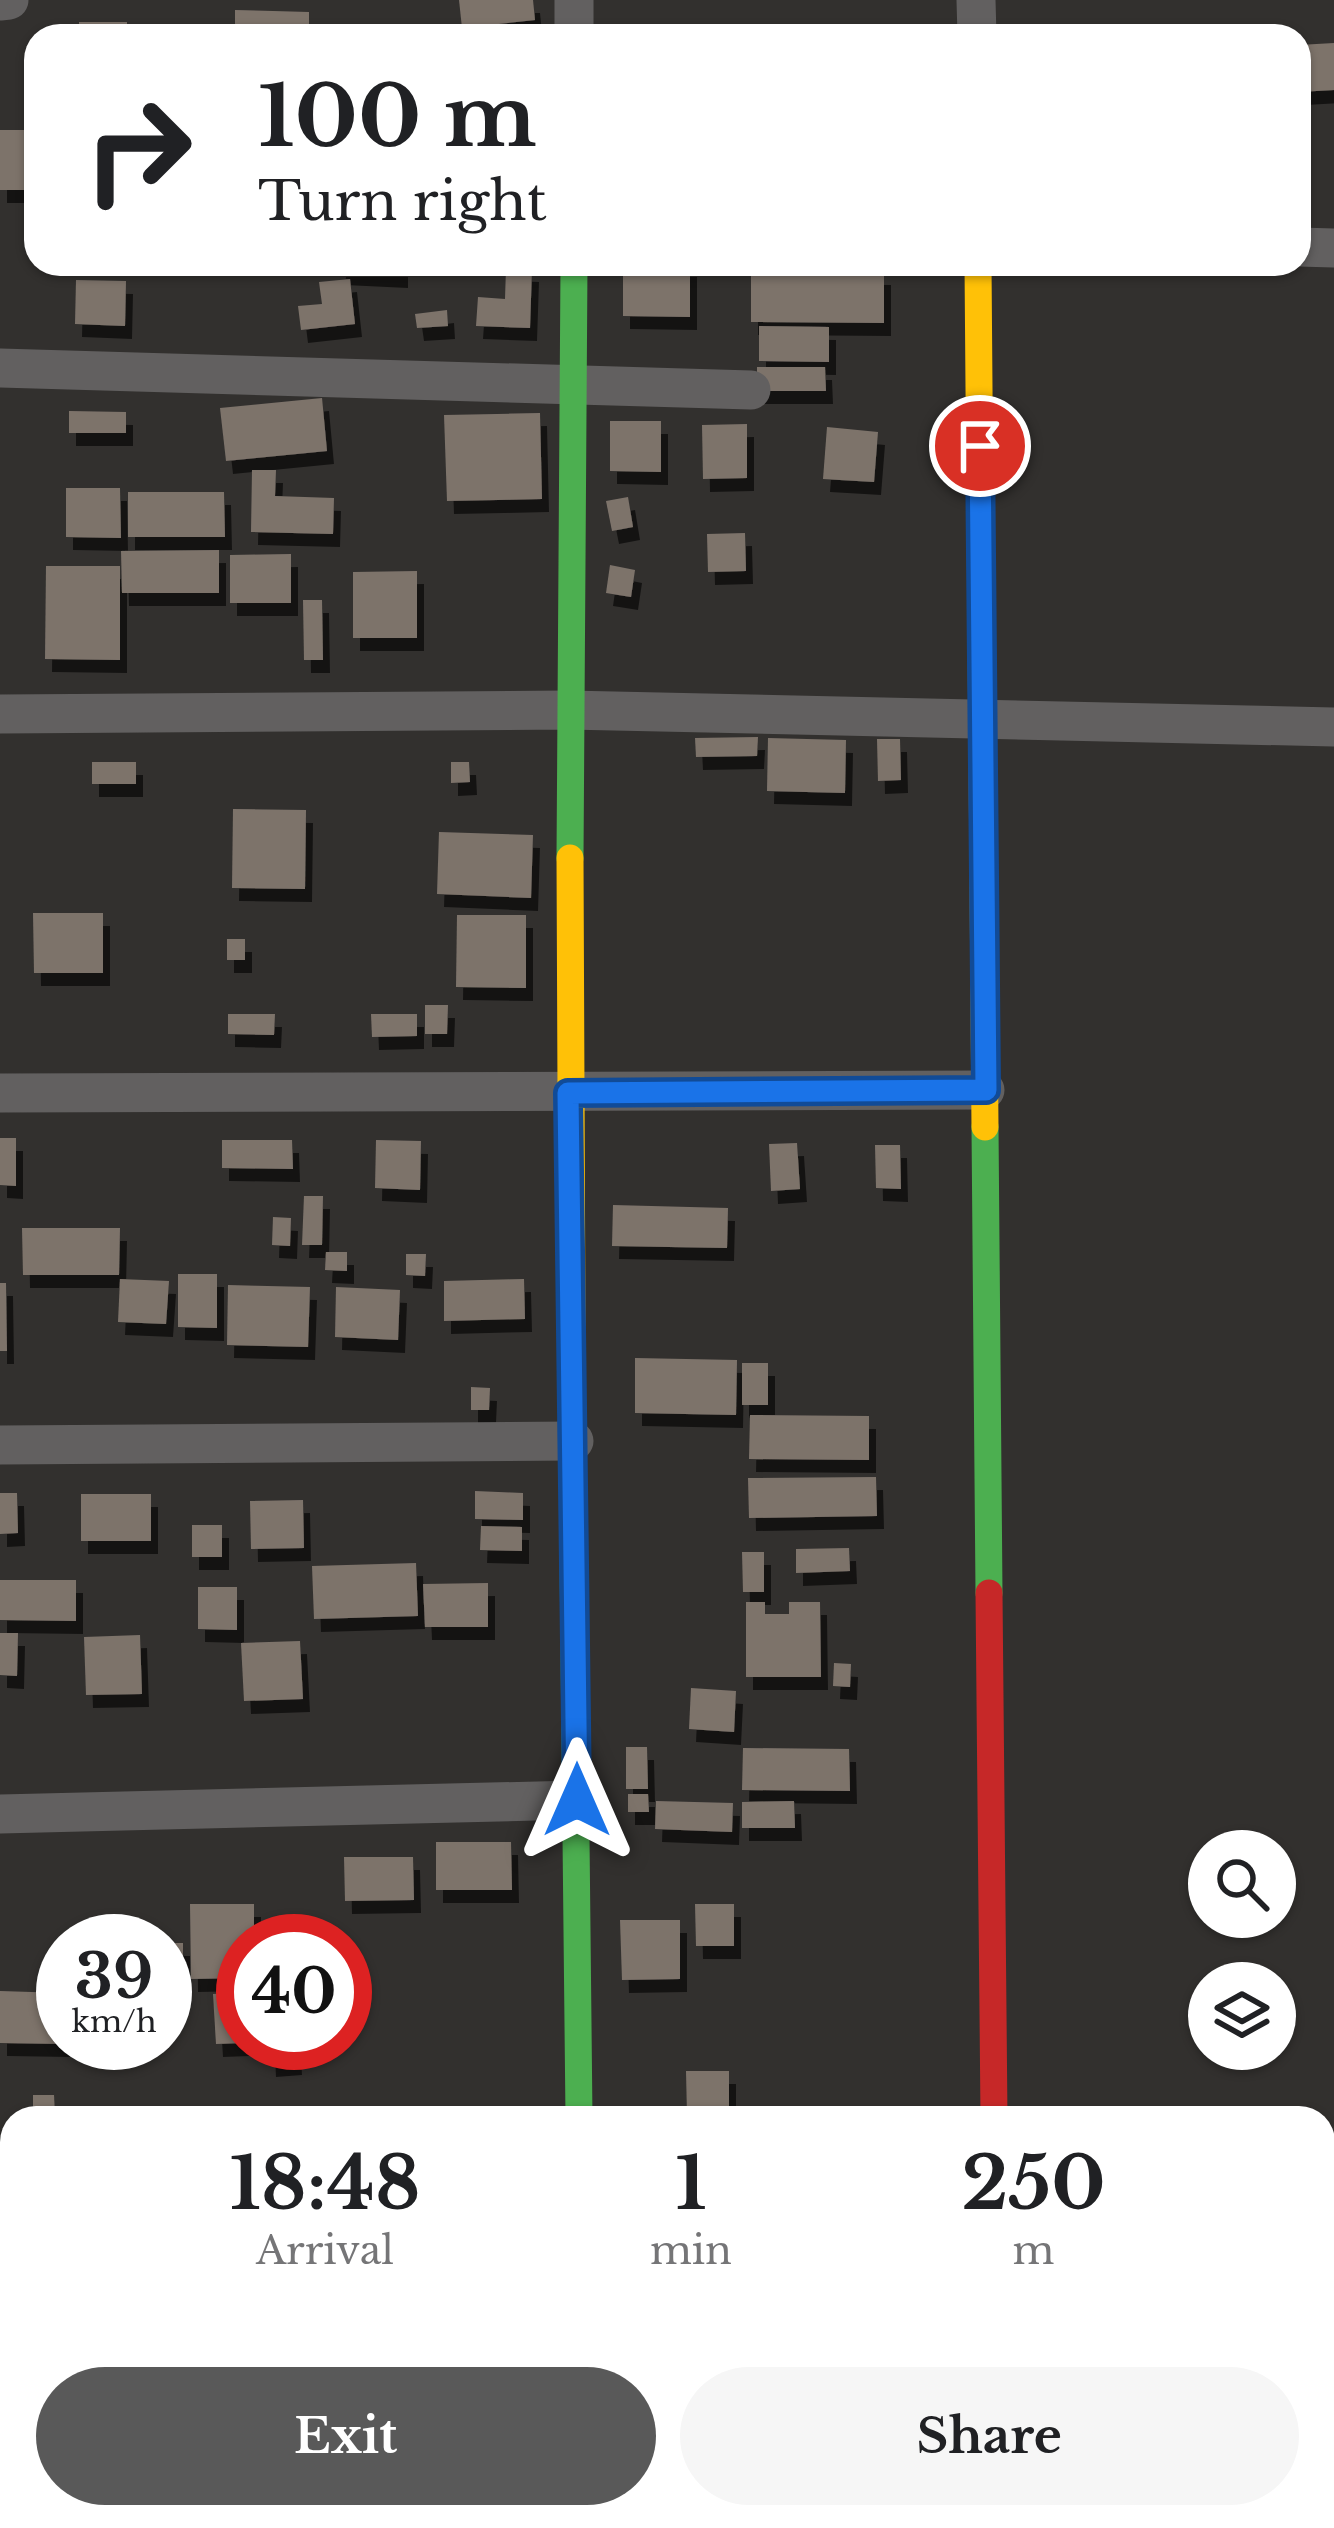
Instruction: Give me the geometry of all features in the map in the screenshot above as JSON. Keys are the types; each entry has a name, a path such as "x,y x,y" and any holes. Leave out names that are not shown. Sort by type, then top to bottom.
{"street":[{"path":"0,1 9,0"},
{"path":"574,276 568,1093 579,2106"},
{"path":"978,276 994,2106"},
{"path":"0,368 751,390"},
{"path":"0,714 568,710 1334,727"},
{"path":"0,1093 986,1090"},
{"path":"0,1445 574,1442"},
{"path":"0,1814 577,1800"}],"building":[{"path":"459,0 533,0 535,20 462,24"},
{"path":"235,10 309,12 309,24 235,24"},
{"path":"79,22 127,22 127,24"},
{"path":"1334,43 1334,90 1311,91 1311,44"},
{"path":"0,130 24,130 24,190 0,190"},
{"path":"506,276 532,276 530,328 476,326 478,297 505,299"},
{"path":"623,276 690,276 690,317 623,316"},
{"path":"751,276 884,276 884,323 751,322"},
{"path":"350,279 355,324 301,330 298,306 322,304 319,282"},
{"path":"76,280 126,281 125,326 75,324"},
{"path":"447,310 448,326 417,328 415,314"},
{"path":"759,326 829,327 829,362 759,361"},
{"path":"757,367 825,367 826,391 757,391"},
{"path":"322,398 327,451 226,461 220,408"},
{"path":"69,411 126,412 126,433 69,433"},
{"path":"540,413 542,499 447,501 444,415"},
{"path":"610,421 661,421 661,472 610,471"},
{"path":"747,424 747,478 703,479 702,425"},
{"path":"827,427 878,432 874,482 823,479"},
{"path":"252,470 276,470 275,496 334,498 333,534 251,532"},
{"path":"66,488 120,488 121,538 66,537"},
{"path":"128,492 224,492 225,537 128,537"},
{"path":"628,497 633,527 612,531 606,501"},
{"path":"745,533 746,571 708,572 707,534"},
{"path":"219,550 219,593 122,593 121,551"},
{"path":"291,554 291,603 230,603 230,555"},
{"path":"610,565 635,570 631,597 606,593"},
{"path":"46,566 120,566 120,660 45,659"},
{"path":"417,571 417,638 353,638 353,572"},
{"path":"303,600 322,600 323,660 304,660"},
{"path":"758,737 757,756 696,757 695,738"},
{"path":"768,738 846,740 845,793 767,791"},
{"path":"877,739 900,739 901,780 878,781"},
{"path":"92,762 136,762 136,784 92,784"},
{"path":"451,762 469,762 470,782 451,783"},
{"path":"233,809 306,810 305,889 232,888"},
{"path":"439,832 533,835 531,898 437,894"},
{"path":"33,913 103,913 103,973 34,973"},
{"path":"457,915 526,915 526,988 456,987"},
{"path":"227,939 245,939 245,960 227,960"},
{"path":"425,1005 448,1005 447,1034 425,1034"},
{"path":"228,1014 275,1014 274,1035 228,1034"},
{"path":"371,1014 417,1014 417,1036 372,1037"},
{"path":"0,1138 16,1138 16,1186 0,1185"},
{"path":"222,1140 292,1140 293,1169 222,1168"},
{"path":"376,1140 421,1141 420,1190 375,1188"},
{"path":"797,1143 800,1189 771,1191 769,1144"},
{"path":"875,1145 900,1145 901,1189 876,1188"},
{"path":"304,1196 323,1196 322,1245 302,1245"},
{"path":"613,1205 728,1208 727,1248 612,1246"},
{"path":"273,1217 291,1218 290,1246 272,1245"},
{"path":"22,1228 120,1228 119,1275 23,1275"},
{"path":"326,1252 347,1252 347,1271 325,1270"},
{"path":"406,1254 426,1254 425,1276 406,1275"},
{"path":"178,1274 217,1274 217,1328 178,1327"},
{"path":"120,1279 169,1281 166,1324 118,1322"},
{"path":"524,1279 525,1319 444,1321 444,1281"},
{"path":"0,1283 6,1283 7,1351 0,1351"},
{"path":"228,1285 310,1287 308,1347 227,1345"},
{"path":"336,1287 400,1290 398,1340 335,1337"},
{"path":"635,1358 737,1360 736,1415 635,1413"},
{"path":"742,1363 768,1363 768,1405 742,1405"},
{"path":"471,1387 490,1388 489,1410 471,1410"},
{"path":"750,1415 869,1416 869,1460 749,1459"},
{"path":"876,1477 877,1516 749,1518 748,1478"},
{"path":"475,1491 523,1493 523,1520 475,1519"},
{"path":"0,1493 17,1493 18,1533 0,1534"},
{"path":"81,1494 151,1494 151,1541 81,1541"},
{"path":"303,1500 304,1548 251,1549 250,1501"},
{"path":"192,1525 222,1525 222,1557 192,1557"},
{"path":"481,1526 522,1527 522,1551 480,1550"},
{"path":"849,1548 850,1571 796,1573 796,1549"},
{"path":"742,1552 764,1552 764,1592 743,1592"},
{"path":"416,1563 418,1616 314,1619 312,1566"},
{"path":"0,1580 76,1580 76,1621 0,1620"},
{"path":"488,1583 488,1627 425,1627 423,1584"},
{"path":"198,1587 237,1587 237,1630 198,1629"},
{"path":"746,1602 765,1602 765,1614 789,1614 789,1602 820,1602 821,1677 746,1677"},
{"path":"0,1633 18,1633 17,1676 0,1675"},
{"path":"140,1635 142,1694 86,1695 84,1637"},
{"path":"300,1641 303,1699 244,1701 241,1643"},
{"path":"834,1663 851,1664 850,1687 833,1686"},
{"path":"691,1688 736,1691 734,1732 689,1729"},
{"path":"626,1747 647,1747 648,1789 626,1789"},
{"path":"743,1748 849,1749 850,1791 742,1790"},
{"path":"628,1794 648,1794 649,1812 628,1812"},
{"path":"656,1801 733,1803 732,1832 655,1829"},
{"path":"794,1801 795,1828 742,1828 742,1802"},
{"path":"436,1842 511,1842 512,1890 436,1890"},
{"path":"344,1857 413,1857 414,1900 345,1901"},
{"path":"190,1904 254,1904 254,1914 216,1914 216,1979 192,1979"},
{"path":"695,1904 734,1904 734,1946 696,1946"},
{"path":"620,1920 680,1920 680,1979 622,1980"},
{"path":"0,1991 36,1992 36,2044 0,2043"},
{"path":"686,2071 729,2071 729,2106 687,2106"},
{"path":"33,2095 54,2095 55,2106 33,2106"}],"traffic: fast":[{"path":"570,858 574,276"},
{"path":"985,1127 989,1593"},
{"path":"573,1556 579,2106"}],"traffic: slow":[{"path":"978,276 985,1127"},
{"path":"570,858 573,1556"}],"traffic: jam":[{"path":"989,1593 994,2106"}],"route":[{"path":"577,1800 568,1093 986,1090 980,446"}]}
